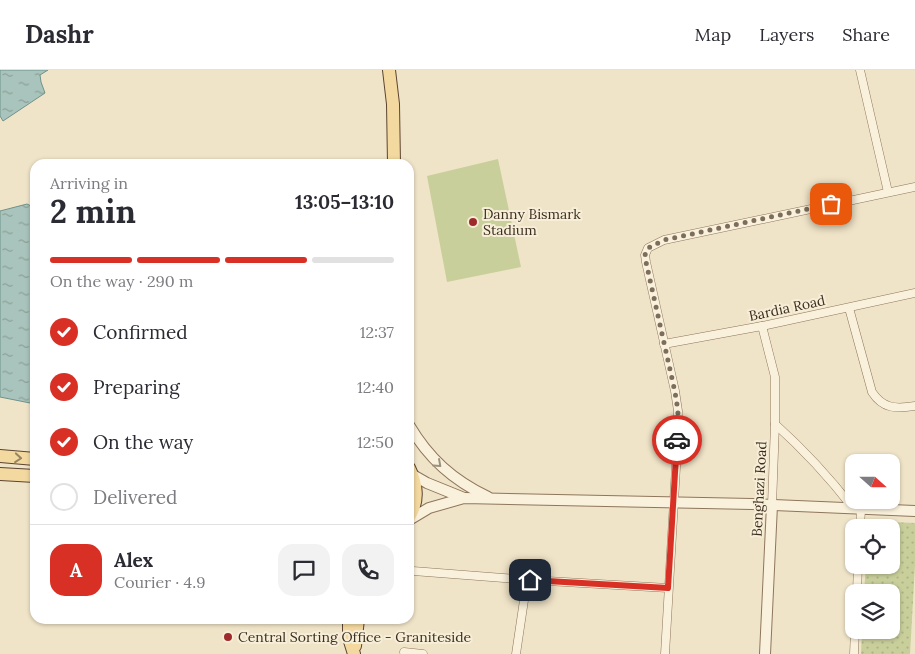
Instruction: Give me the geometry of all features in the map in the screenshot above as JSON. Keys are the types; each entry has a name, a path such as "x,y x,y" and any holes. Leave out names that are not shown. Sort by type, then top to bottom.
{"main road":[{"path":"389,70 393,104 394,159"},
{"path":"0,456 30,459"},
{"path":"0,474 30,476"},
{"path":"414,481 416,487 414,505"},
{"path":"349,624 349,638 354,654"},
{"path":"354,654 357,624"}],"street":[{"path":"860,70 888,192"},
{"path":"664,654 678,411 645,255 648,248 664,240 915,187"},
{"name":"Bardia Road","path":"664,344 915,295"},
{"path":"850,308 872,392 878,402 898,408 915,406"},
{"name":"Benghazi Road","path":"762,326 775,377 775,424 765,654"},
{"path":"775,424 797,443 845,495"},
{"path":"414,434 432,458 449,473 467,487 490,498"},
{"path":"414,474 427,484 464,498"},
{"path":"414,516 429,508 464,498 845,508"},
{"path":"876,509 915,511"},
{"path":"414,571 668,588"},
{"path":"516,654 527,580"},
{"path":"854,654 855,639"},
{"path":"404,652 423,654"}],"green space":[{"name":"Danny Bismark Stadium","path":"498,159 521,267 447,282 427,176"},
{"path":"900,522 915,523 915,565 910,654 861,654 862,639 900,639 900,584 865,584 865,574 900,574"}],"water":[{"path":"0,70 48,70 40,75 45,93 3,121 0,116"},
{"path":"27,204 30,206 30,403 0,397 0,211"}],"way so far":[{"path":"677,440 678,411 646,262 645,255 648,248 664,240 831,204"}],"place":[{"name":"Danny Bismark Stadium","path":"473,222"},
{"name":"Central Sorting Office - Graniteside","path":"228,637"}],"route":[{"path":"530,580 668,588 677,440"}]}
